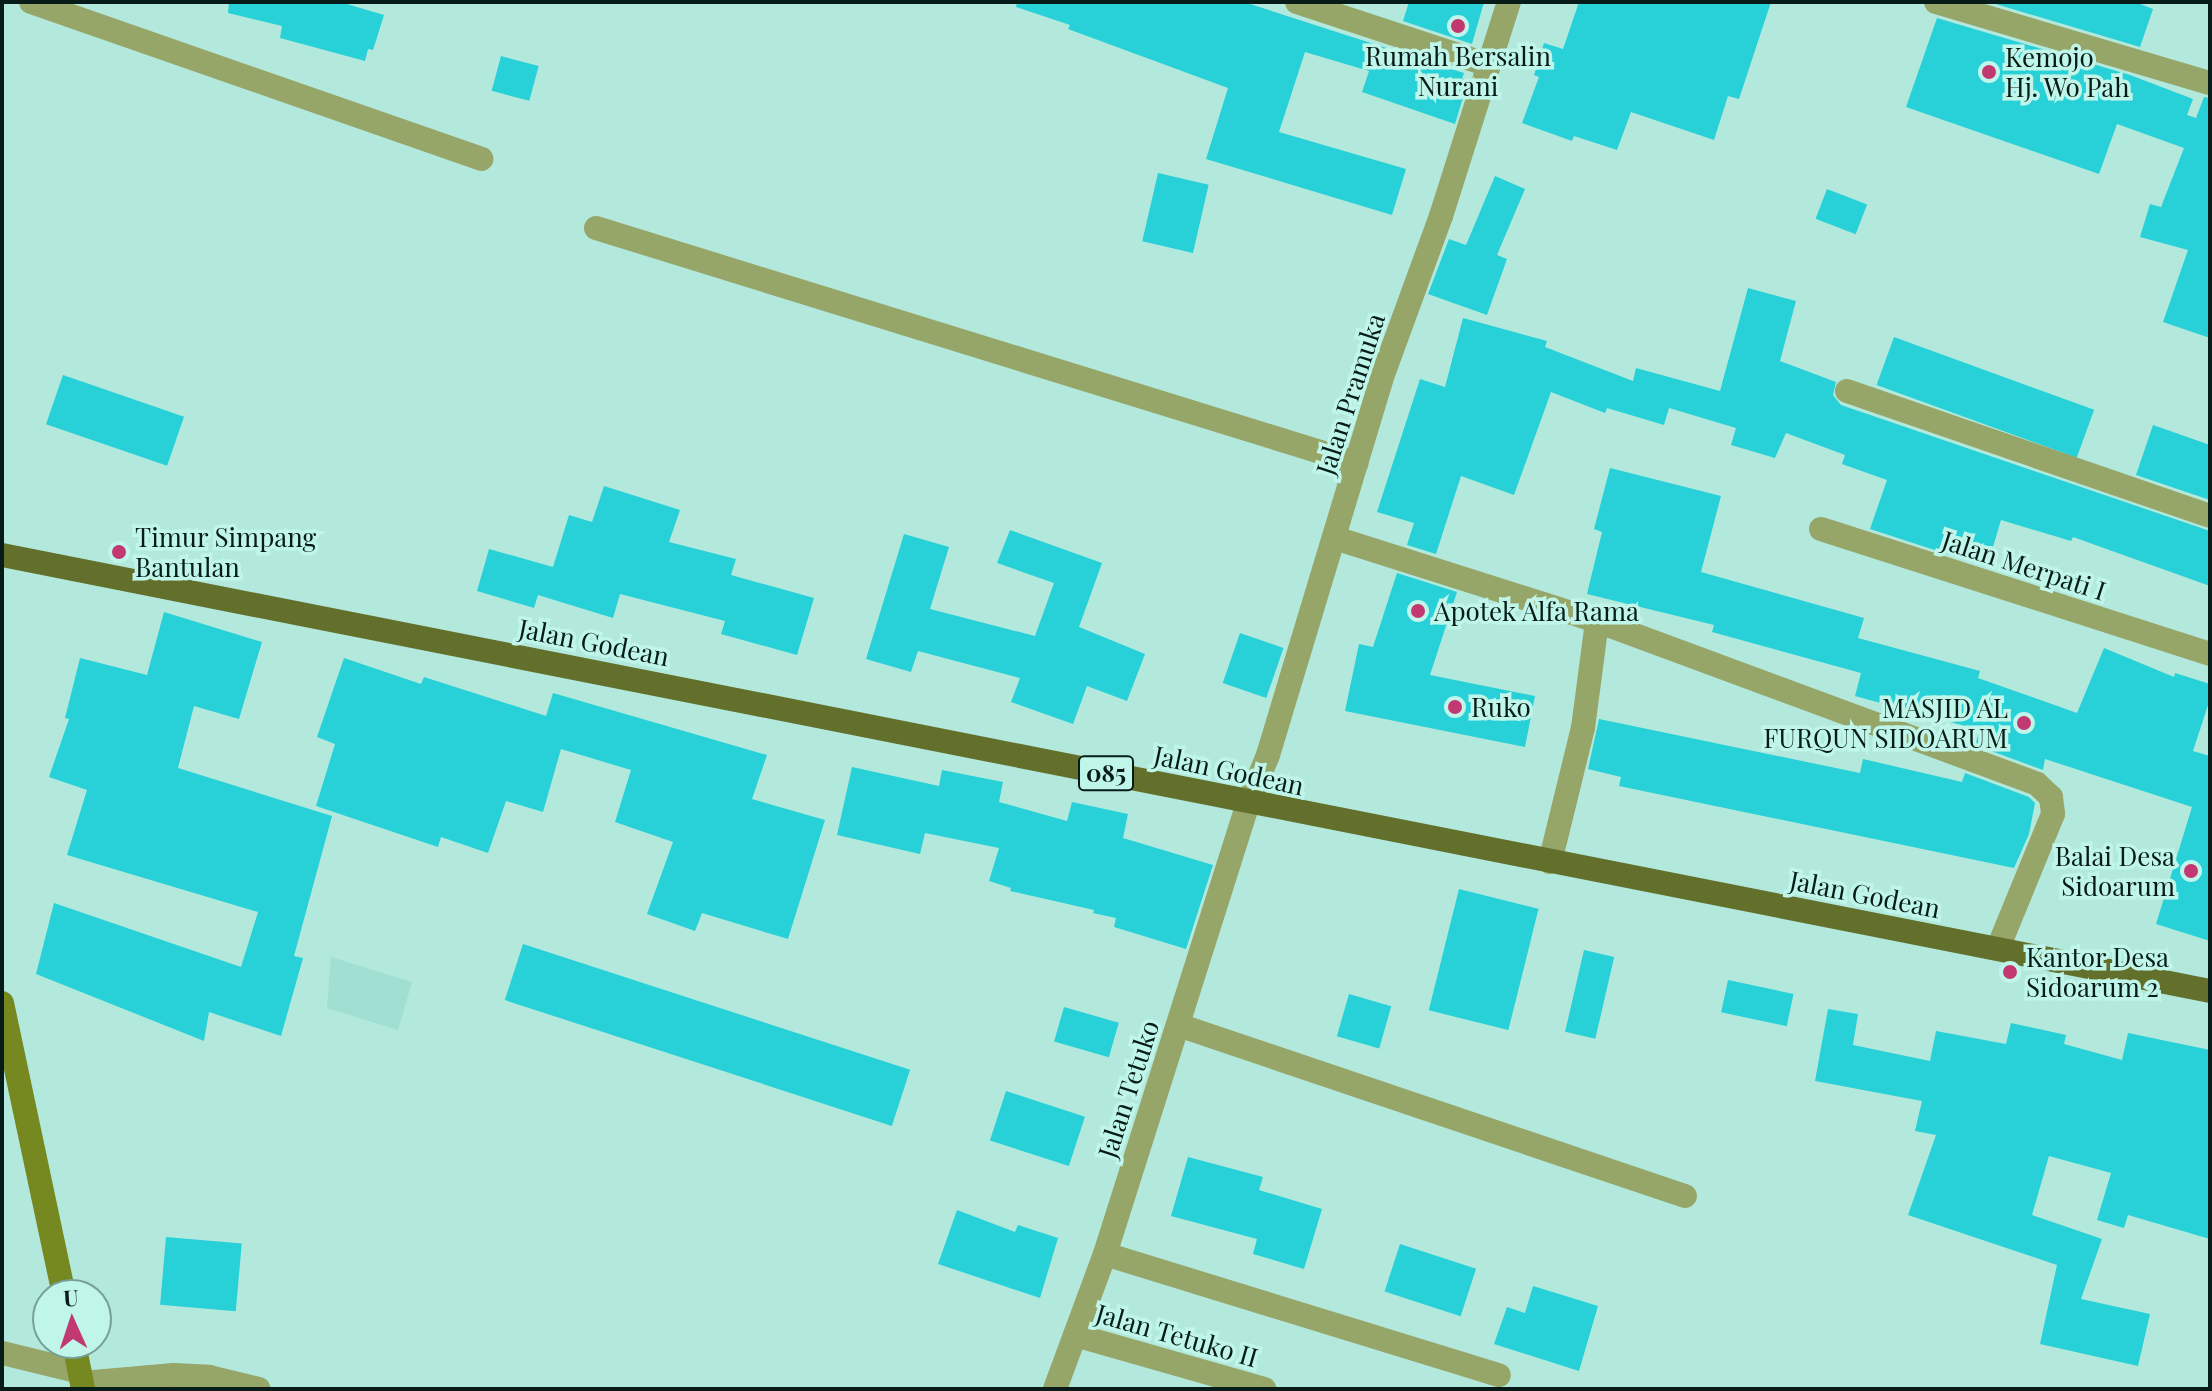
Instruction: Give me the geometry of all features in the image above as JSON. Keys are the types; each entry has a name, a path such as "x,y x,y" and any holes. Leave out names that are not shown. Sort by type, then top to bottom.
{"main road":[{"name":"Jalan Godean","path":"2,555 978,746 1248,804 2210,991"},
{"path":"2,1003 61,1279"},
{"path":"77,1359 82,1381"}],"street":[{"path":"31,2 481,159"},
{"path":"1297,2 1489,65"},
{"name":"Jalan Pramuka","path":"1248,804 1268,755 1356,463 1509,2"},
{"path":"1936,2 2210,83"},
{"path":"596,228 1356,463"},
{"path":"1847,391 2210,516"},
{"name":"Jalan Merpati I","path":"1821,529 2210,654"},
{"path":"1335,538 1597,621 2037,784 2051,797 2053,814 1998,948"},
{"path":"1550,862 1583,728 1597,621"},
{"name":"Jalan Tetuko","path":"1055,1389 1105,1254 1248,804"},
{"path":"1178,1025 1685,1196"},
{"path":"1105,1254 1499,1375"},
{"name":"Jalan Tetuko II","path":"1075,1335 1264,1389"},
{"path":"2,1353 82,1381 174,1375 209,1377 259,1389"}],"shaded area":[{"path":"331,957 412,982 398,1030 327,1008"}],"building":[{"path":"229,2 340,2 384,15 373,50 368,49 365,61 280,38 282,26 228,13"},
{"path":"1017,2 1244,2 1464,73 1462,79 1468,81 1455,124 1362,92 1369,71 1305,52 1279,132 1406,169 1392,215 1206,159 1228,88 1068,29 1070,25 1016,7"},
{"name":"Rumah Bersalin Nurani","path":"1409,2 1484,2 1472,44 1403,21"},
{"path":"1579,2 1771,2 1739,99 1728,96 1714,140 1631,112 1617,150 1574,136 1572,141 1522,123 1539,77 1534,75 1544,43 1563,49"},
{"path":"1989,2 2135,2 2153,9 2140,47"},
{"path":"1937,18 2130,75 2193,99 2187,115 2196,118 2204,97 2210,98 2210,338 2163,322 2188,250 2140,237 2150,204 2161,207 2184,148 2117,124 2099,174 1906,107"},
{"path":"501,56 539,66 529,101 492,91"},
{"path":"1158,173 1209,185 1193,253 1142,241"},
{"path":"1495,176 1525,189 1497,255 1507,259 1487,315 1428,294 1449,239 1466,245"},
{"path":"1827,189 1867,204 1856,234 1816,219"},
{"path":"1748,288 1796,301 1780,361 1836,382 1833,395 1841,405 2210,531 2210,586 2073,537 2071,541 2001,520 1987,567 1870,529 1887,480 1842,464 1845,455 1786,433 1775,458 1731,445 1736,428 1669,408 1664,425 1607,408 1605,413 1551,392 1514,495 1461,476 1436,554 1407,545 1414,523 1377,512 1420,379 1445,387 1463,318 1547,341 1545,347 1633,381 1636,368 1720,391"},
{"path":"1894,337 2094,410 2077,458 1877,385"},
{"path":"63,375 184,417 167,466 46,424"},
{"path":"2153,425 2210,445 2210,500 2136,475"},
{"path":"1610,468 1721,496 1701,572 1864,618 1858,638 1980,671 1978,678 2077,713 2104,648 2174,677 2175,673 2210,684 2210,699 2193,751 2210,756 2210,941 2156,924 2192,807 2045,759 2043,770 1975,745 1980,730 1855,696 1861,673 1712,632 1714,625 1587,594 1602,532 1594,529"},
{"path":"604,486 680,510 669,542 736,559 731,575 814,598 797,655 721,634 725,621 620,594 613,618 538,595 534,608 477,591 489,549 553,567 569,515 592,522"},
{"path":"1010,530 1102,563 1079,627 1145,654 1127,701 1087,686 1073,724 1011,702 1020,678 918,651 911,672 866,659 904,534 949,547 930,609 1035,636 1054,583 997,563"},
{"path":"1397,573 1457,592 1430,675 1535,696 1525,747 1345,711 1359,644 1373,647"},
{"path":"164,612 262,642 239,719 194,706 178,768 332,816 294,956 303,958 281,1036 209,1012 204,1041 36,974 54,903 241,967 258,912 67,855 87,790 49,777 69,719 65,718 80,658 147,675"},
{"path":"1240,633 1283,648 1266,698 1223,683"},
{"path":"344,658 421,684 424,677 546,716 553,693 767,755 752,799 825,820 788,939 702,913 695,931 647,914 673,842 615,822 631,770 561,749 543,812 506,801 488,853 441,837 438,847 316,806 335,744 317,737"},
{"path":"1599,719 1860,773 1863,759 1962,782 1965,773 2029,797 2035,803 2029,834 2014,868 1619,786 1621,777 1588,769"},
{"path":"852,767 939,786 942,770 1003,782 999,802 1067,821 1072,802 1128,814 1123,838 1213,865 1186,949 1114,927 1116,918 1093,913 1094,910 1010,891 1011,888 989,881 999,848 925,833 920,854 837,835"},
{"path":"1459,889 1539,909 1508,1030 1429,1010"},
{"path":"523,944 910,1070 892,1126 505,1000"},
{"path":"1584,950 1614,957 1595,1039 1565,1032"},
{"path":"1728,980 1794,994 1787,1026 1721,1012"},
{"path":"1349,994 1391,1006 1379,1048 1337,1036"},
{"path":"1064,1007 1119,1023 1109,1057 1054,1042"},
{"path":"1828,1009 1858,1014 1853,1045 1930,1061 1936,1031 2006,1044 2011,1023 2066,1035 2064,1044 2122,1060 2128,1033 2210,1050 2210,1239 2128,1215 2124,1228 2097,1220 2111,1173 2049,1156 2032,1215 2102,1239 2081,1299 2150,1314 2138,1366 2040,1344 2057,1265 1908,1215 1936,1135 1915,1131 1922,1101 1815,1081"},
{"path":"1006,1091 1085,1117 1069,1166 990,1140"},
{"path":"1188,1157 1263,1177 1259,1190 1322,1209 1304,1269 1253,1254 1257,1239 1171,1216"},
{"path":"957,1210 1015,1232 1018,1225 1058,1238 1040,1298 938,1264"},
{"path":"166,1237 242,1244 236,1311 160,1305"},
{"path":"1400,1244 1476,1269 1461,1316 1385,1292"},
{"path":"1533,1286 1598,1306 1579,1371 1494,1344 1507,1307 1525,1313"}],"place":[{"name":"Rumah Bersalin Nurani","path":"1458,26"},
{"name":"Kemojo Hj. Wo Pah","path":"1989,72"},
{"name":"Timur Simpang Bantulan","path":"119,552"},
{"name":"Apotek Alfa Rama","path":"1418,611"},
{"name":"Ruko","path":"1455,707"},
{"name":"MASJID AL FURQUN SIDOARUM","path":"2024,723"},
{"name":"Balai Desa Sidoarum","path":"2191,871"},
{"name":"Kantor Desa Sidoarum 2","path":"2010,972"}]}
